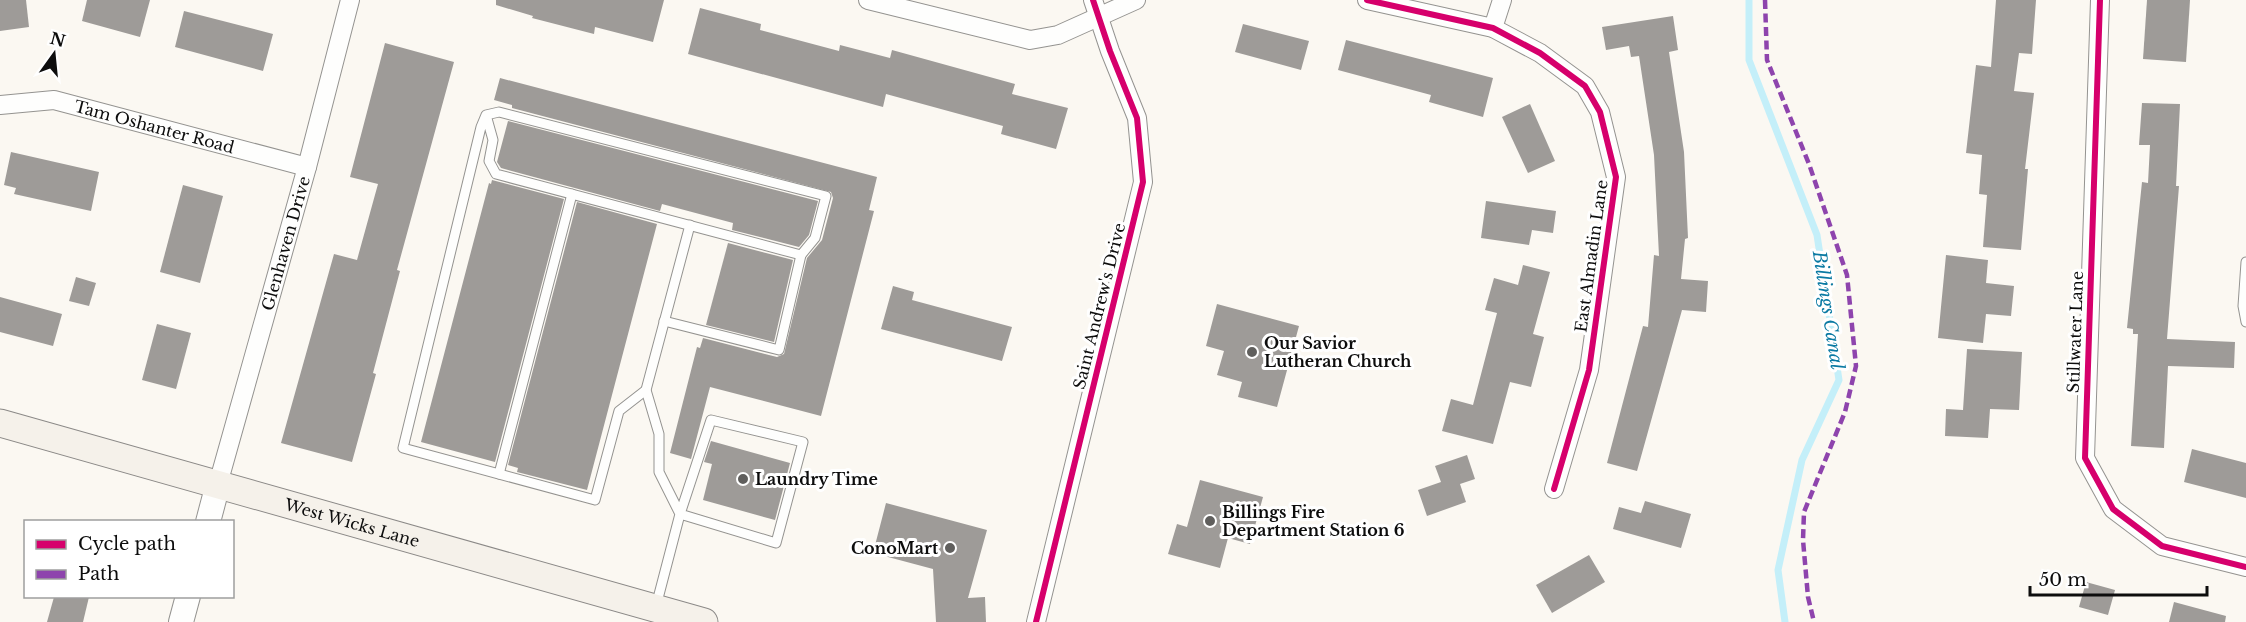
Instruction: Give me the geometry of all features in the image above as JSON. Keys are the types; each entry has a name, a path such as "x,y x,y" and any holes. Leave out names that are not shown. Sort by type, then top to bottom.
{"main road":[{"name":"West Wicks Lane","path":"0,423 704,622"}],"street":[{"name":"Glenhaven Drive","path":"218,484 307,167 350,0"},
{"path":"868,0 1030,40 1058,35 1136,0"},
{"name":"Saint Andrew's Drive","path":"1036,622 1143,182 1137,118 1093,0"},
{"name":"East Almadin Lane","path":"1367,0 1493,28 1540,53 1585,87 1600,112 1616,177 1589,370 1554,489"},
{"path":"1493,28 1502,0"},
{"name":"Stillwater Lane","path":"2100,0 2085,458 2113,508 2162,546 2246,567"},
{"name":"Tam Oshanter Road","path":"0,105 54,100 307,167"},
{"path":"209,520 218,484"},
{"path":"181,622 188,598"}],"lane":[{"path":"486,115 499,112 826,196 815,238 801,255 778,350 664,321"},
{"path":"486,115 493,140 489,161 496,174 801,255"},
{"path":"486,115 481,127 403,448 595,500 619,411 646,390"},
{"path":"499,474 572,194"},
{"path":"655,608 680,514 711,420 803,442 776,543 680,514 659,472 659,434 646,390 690,225"},
{"path":"2246,262 2243,306 2246,322"}],"building":[{"path":"0,0 26,0 29,27 0,31"},
{"path":"87,0 150,0 140,37 82,21"},
{"path":"496,0 664,0 653,42 595,27 594,34 532,18 533,16 496,5"},
{"path":"1996,0 2036,0 2032,54 2019,53 2014,91 2034,93 2025,169 2028,169 2021,250 1983,247 1987,195 1979,194 1982,155 1966,153 1976,65 1991,67"},
{"path":"2147,0 2190,0 2186,62 2143,59"},
{"path":"700,8 761,24 760,30 839,51 840,45 890,58 892,50 1015,84 1012,94 1068,108 1056,149 1001,134 1003,126 886,94 883,107 688,54"},
{"path":"184,11 273,34 263,71 175,47"},
{"path":"1673,16 1678,50 1669,52 1684,152 1688,238 1685,239 1681,279 1708,281 1706,312 1682,310 1637,471 1607,463 1643,326 1648,327 1654,255 1659,256 1654,155 1639,56 1631,57 1629,46 1606,50 1602,27"},
{"path":"1243,24 1309,41 1301,70 1235,52"},
{"path":"1346,40 1493,78 1483,117 1429,102 1431,95 1338,70"},
{"path":"385,43 454,62 397,270 400,271 373,373 376,374 352,462 281,443 334,254 357,260 378,184 350,177"},
{"path":"500,78 877,177 869,210 874,211 821,416 710,387 691,459 670,453 697,347 700,348 703,338 777,357 784,354 807,258 822,240 833,198 831,192 512,108 512,105 494,100"},
{"path":"2142,103 2180,104 2176,186 2179,186 2167,339 2235,342 2234,368 2168,366 2164,448 2131,446 2138,334 2133,334 2133,329 2127,328 2142,182 2148,183 2150,145 2139,145"},
{"path":"1530,104 1555,161 1528,173 1502,117"},
{"path":"508,121 818,201 809,235 799,247 732,230 733,223 662,204 660,211 501,168 497,162"},
{"path":"11,152 99,172 91,211 14,194 16,188 4,185"},
{"path":"492,180 564,199 495,462 421,442 489,183 491,184"},
{"path":"183,185 223,196 200,283 160,272"},
{"path":"1486,201 1556,211 1553,233 1532,230 1529,245 1481,238"},
{"path":"577,202 657,224 587,490 517,472 518,468 508,465"},
{"path":"728,243 793,260 774,342 706,325"},
{"path":"1946,255 1988,260 1986,283 2014,286 2011,316 1986,314 1983,343 1938,338"},
{"path":"1523,265 1550,272 1533,334 1544,337 1531,387 1510,382 1493,444 1442,431 1451,399 1473,405 1497,313 1485,310 1494,278 1518,285"},
{"path":"76,277 96,283 89,306 69,301"},
{"path":"893,286 914,292 912,300 1012,327 1002,361 881,329"},
{"path":"0,297 62,314 53,346 0,332"},
{"path":"1217,304 1299,326 1277,407 1238,397 1242,382 1217,375 1224,351 1206,346"},
{"path":"157,324 191,333 176,389 142,380"},
{"path":"1967,349 2022,352 2019,410 1990,409 1988,438 1945,436 1946,409 1963,410"},
{"path":"711,441 790,463 775,520 703,500 712,464 704,462"},
{"path":"2192,449 2246,463 2246,498 2184,482"},
{"path":"1467,455 1475,479 1460,484 1466,502 1427,516 1418,490 1441,482 1435,466"},
{"path":"1200,480 1263,497 1250,544 1228,538 1220,568 1168,554 1177,524 1187,527"},
{"path":"1645,501 1691,514 1681,548 1613,529 1619,507 1641,513"},
{"path":"886,503 987,530 968,598 985,597 986,622 936,622 933,569 873,553"},
{"path":"1589,555 1605,582 1552,613 1536,585"},
{"path":"2086,582 2115,590 2108,615 2079,607"},
{"path":"54,598 89,598 83,622 47,622"},
{"path":"2174,602 2226,616 2225,622 2169,622"}],"waterway":[{"name":"Billings Canal","path":"1749,0 1749,60 1817,235 1839,380 1802,460 1778,570 1785,622"}],"marked path":[{"path":"1765,0 1767,60 1809,164 1847,275 1856,366 1845,412 1804,512 1803,540 1808,597 1814,622"}],"cycle path":[{"path":"1036,622 1143,182 1137,118 1110,51 1093,0"},
{"path":"1367,0 1493,28 1540,53 1585,86 1600,112 1616,177 1589,370 1554,489"},
{"path":"2100,0 2085,458 2113,509 2162,546 2246,567"}],"place":[{"name":"Our Savior Lutheran Church","path":"1252,352"},
{"name":"Laundry Time","path":"743,479"},
{"name":"Billings Fire Department Station 6","path":"1210,521"},
{"name":"ConoMart","path":"950,548"}]}
